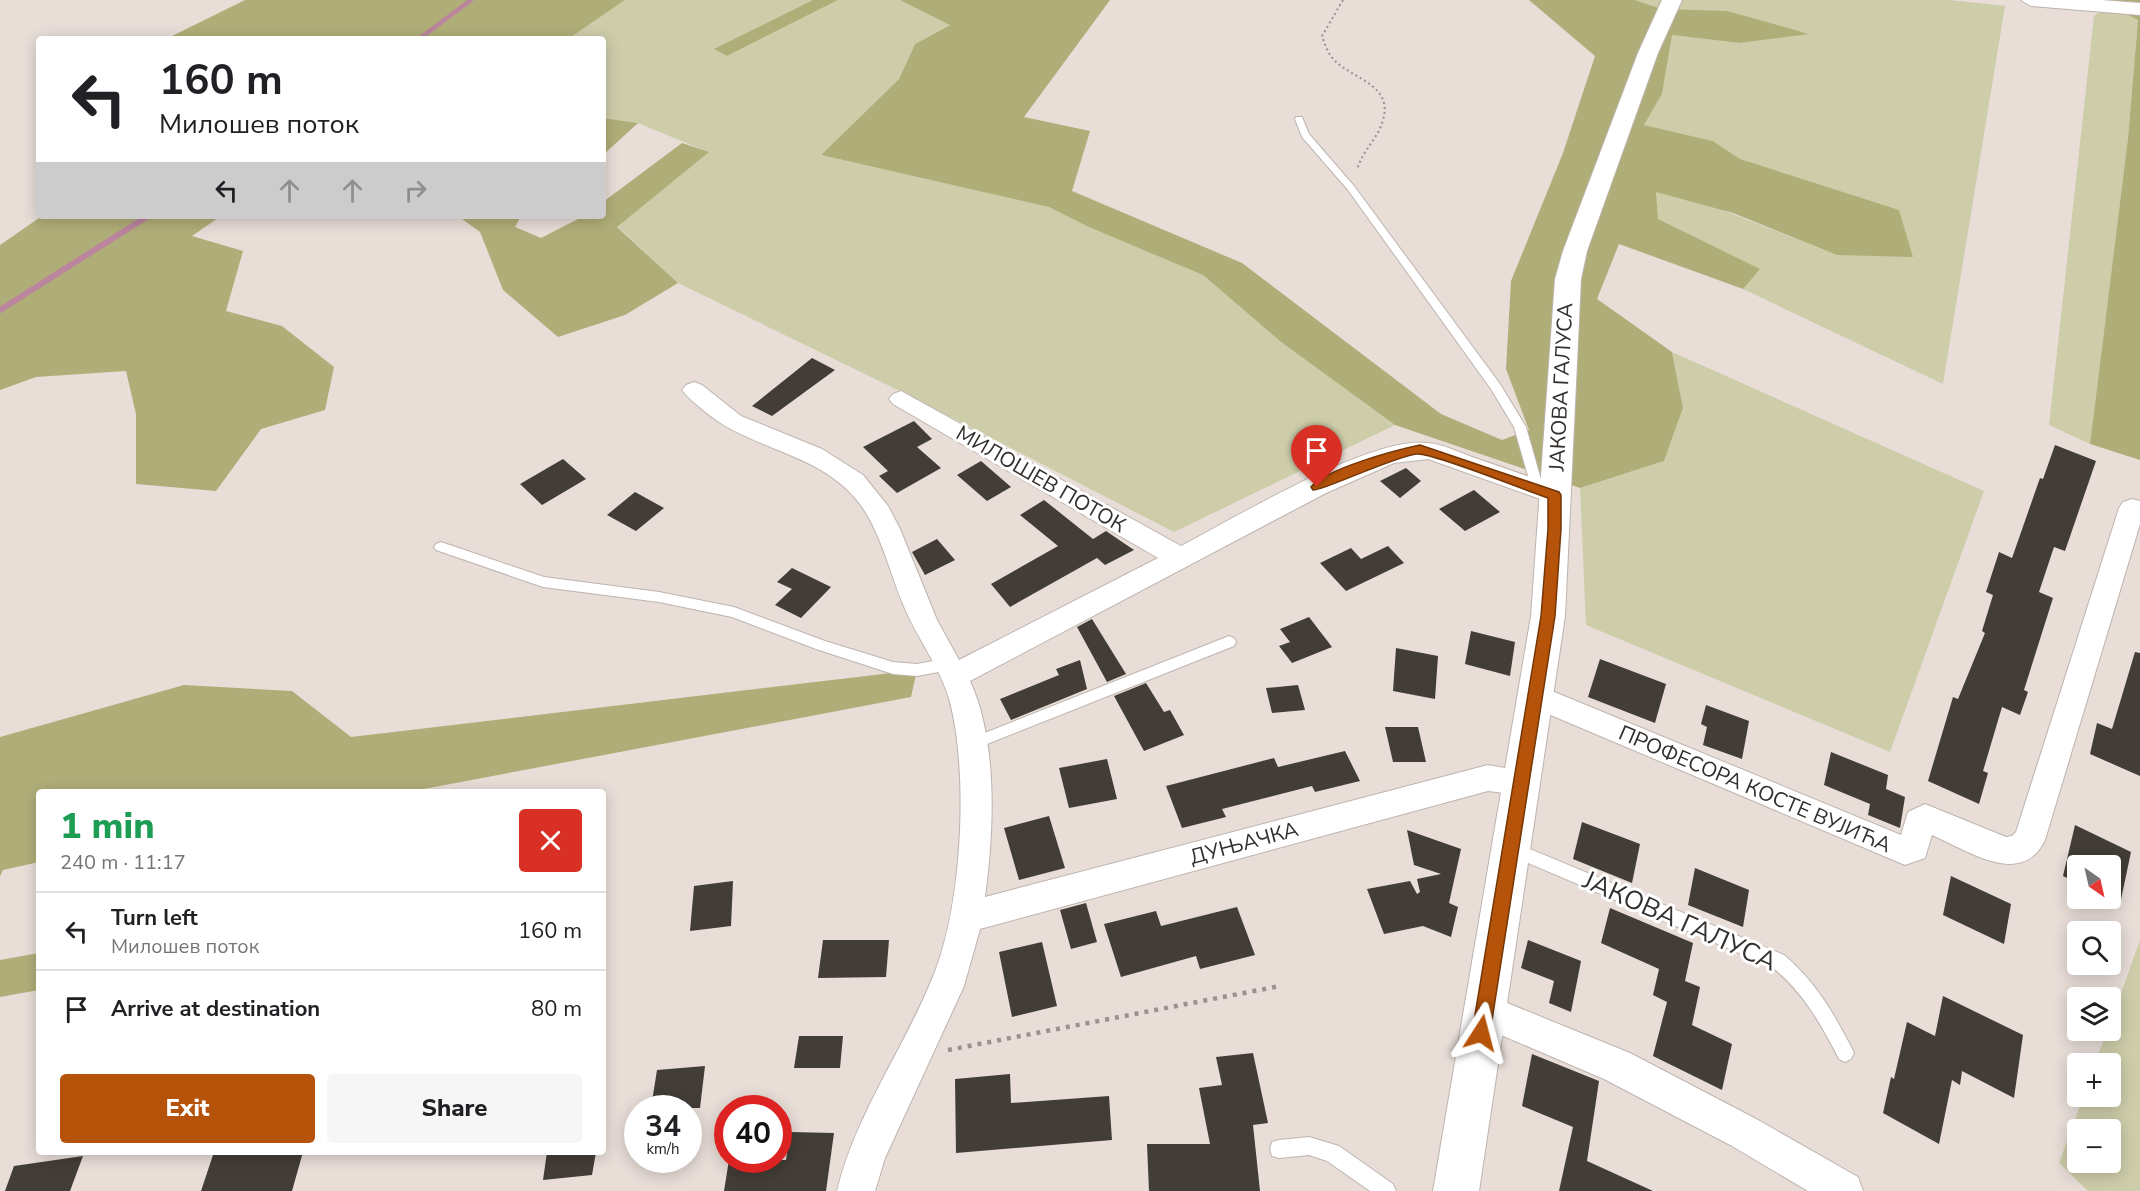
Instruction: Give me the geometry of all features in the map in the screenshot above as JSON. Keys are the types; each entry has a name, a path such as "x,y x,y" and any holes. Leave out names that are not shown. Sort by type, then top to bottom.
{"street":[{"path":"2031,0 2140,9"},
{"name":"ЈАКОВА ГАЛУСА","path":"1456,1191 1510,848 1537,697 1549,606 1555,529 1546,493 1570,272 1575,250 1648,53 1669,6"},
{"path":"694,390 736,423 822,458 838,467 864,490 892,534 924,622 951,670 963,699 972,744 974,808 968,917 959,955 871,1147 856,1191"},
{"name":"МИЛОШЕВ ПОТОК","path":"901,399 1180,558"},
{"path":"951,670 1353,470 1409,451 1430,451 1546,493"},
{"name":"ПРОФЕСОРА КОСТЕ ВУЈИЋА","path":"1537,697 1905,851 1914,848 1919,822 1925,818 2005,851 2020,850 2029,840 2132,508"},
{"name":"ДУЊАЧКА","path":"968,917 1488,778 1522,782"},
{"path":"1485,1011 1617,1066 1745,1132 1844,1191"}],"lane":[{"name":"ЈАКОВА ГАЛУСА","path":"1299,118 1305,135 1352,188 1507,404 1520,428 1546,493"},
{"path":"441,547 543,582 659,597 734,612 821,645 893,668 951,670"},
{"path":"972,744 1229,642"},
{"name":"ЈАКОВА ГАЛУСА","path":"1510,848 1778,962 1798,976 1821,1006 1845,1053"},
{"path":"1279,1149 1310,1146 1332,1153 1386,1191"}],"path":[{"path":"1343,0 1329,20 1322,36 1327,51 1335,62 1374,84 1385,101 1383,120 1359,160 1352,188"},
{"path":"913,1057 1281,986"}],"green space":[{"path":"625,0 813,0 715,49 727,56 838,0 900,0 951,24 915,44 899,79 821,155 1049,207 1203,275 1281,342 1395,425 1174,532 906,394 678,283 617,226 708,152 638,123 606,118 606,36 572,36"},
{"path":"1635,0 1949,0 2005,6 1943,384 1743,289 1759,269 1657,219 1655,191 1720,209 1837,255 1740,159 1713,141 1644,125 1662,94 1671,35 1739,43 1808,33 1662,9"},
{"path":"2108,5 2138,20 2128,138 2090,444 2049,425 2094,16"},
{"path":"1672,352 1984,491 1890,752 1586,625 1580,488 1664,461 1683,408"},
{"path":"2140,940 2140,1191 2088,1191 2069,1173 2121,1173 2121,1119 2075,1119 2079,1107 2121,1107 2121,1053 2099,1053 2103,1041 2121,1041 2121,993"},
{"path":"2067,1141 2067,1171 2059,1163"}],"shaded area":[{"path":"245,0 625,0 572,36 172,36"},
{"path":"813,0 838,0 727,56 714,49"},
{"path":"900,0 1110,0 1024,117 1090,131 1072,191 1242,263 1441,414 1502,440 1529,430 1506,369 1511,281 1563,153 1595,56 1529,0 1635,0 1662,9 1727,11 1809,34 1739,43 1672,35 1662,94 1644,125 1713,141 1740,159 1899,210 1913,257 1837,255 1733,213 1656,192 1658,219 1760,269 1743,289 1619,244 1597,299 1672,352 1683,408 1664,461 1580,488 1395,425 1281,342 1203,275 1089,227 1049,207 821,155 899,79 915,44 950,25"},
{"path":"2106,0 2140,0 2140,460 2090,444 2128,138 2138,20 2108,5"},
{"path":"606,118 638,123 606,152"},
{"path":"682,143 709,152 617,227 678,283 625,315 558,337 503,290 480,232 462,219 519,219 515,227 541,238 578,219 606,219 606,200"},
{"path":"38,219 217,219 192,236 243,251 226,311 282,326 334,367 325,410 261,429 216,491 136,484 136,414 126,371 36,377 0,390 0,245"},
{"path":"917,670 911,697 424,789 36,789 36,863 3,870 0,876 0,737 184,685 292,691 351,737"},
{"path":"36,954 36,991 0,997 0,960"}],"building":[{"path":"812,358 835,370 772,416 752,406"},
{"path":"914,421 932,439 917,447 941,468 897,493 879,476 888,471 863,447"},
{"path":"2055,445 2096,461 2065,551 2054,547 2039,592 2053,598 2024,690 2028,692 2020,715 2002,707 1983,771 1988,773 1979,804 1928,781 1953,697 1958,699 1985,633 1982,631 1993,595 1986,592 1999,552 2012,558 2040,478 2043,479"},
{"path":"563,459 586,479 542,505 520,484"},
{"path":"981,461 1011,487 987,501 957,475"},
{"path":"1406,468 1421,481 1400,498 1380,481"},
{"path":"1474,490 1500,512 1465,531 1439,509"},
{"path":"635,492 664,508 636,531 607,515"},
{"path":"1044,500 1093,539 1106,531 1134,550 1105,565 1097,558 1010,607 991,584 1058,546 1020,515"},
{"path":"937,539 955,560 925,575 912,552"},
{"path":"1388,546 1404,563 1346,591 1320,563 1351,548 1361,559"},
{"path":"792,568 831,587 801,618 775,605 792,589 777,582"},
{"path":"1309,617 1332,647 1292,663 1279,646 1290,642 1280,629"},
{"path":"1092,619 1126,674 1107,682 1077,627"},
{"path":"1471,631 1515,642 1510,676 1465,664"},
{"path":"1396,648 1438,656 1435,699 1393,691"},
{"path":"2135,652 2140,653 2140,776 2090,754 2097,723 2112,729"},
{"path":"1600,659 1666,684 1655,723 1588,697"},
{"path":"1080,660 1087,689 1011,720 1000,699 1059,675 1056,669"},
{"path":"1146,683 1164,712 1170,710 1184,735 1144,751 1114,696"},
{"path":"1298,685 1305,710 1272,713 1266,688"},
{"path":"1706,705 1749,721 1742,759 1703,745 1707,727 1701,724"},
{"path":"1385,727 1418,727 1426,762 1393,762"},
{"path":"1345,751 1360,781 1315,792 1312,786 1222,809 1226,817 1182,828 1166,786 1274,758 1278,767"},
{"path":"1831,752 1888,775 1886,789 1905,797 1900,828 1868,815 1870,804 1824,785"},
{"path":"1107,759 1117,799 1069,808 1059,768"},
{"path":"1049,816 1065,868 1019,880 1004,828"},
{"path":"1582,822 1640,844 1632,883 1573,859"},
{"path":"2075,825 2131,852 2121,899 2121,855 2068,855"},
{"path":"1407,830 1461,849 1449,903 1458,907 1451,937 1423,926 1384,934 1367,889 1410,881 1417,894 1420,892 1417,879 1441,874 1414,865"},
{"path":"2067,859 2067,878 2063,876"},
{"path":"1695,868 1749,890 1743,927 1688,905"},
{"path":"1951,876 2011,904 2004,944 1943,915"},
{"path":"733,881 731,926 690,931 694,886"},
{"path":"1086,903 1097,942 1071,949 1060,910"},
{"path":"1237,907 1255,955 1200,969 1196,956 1121,977 1104,924 1156,911 1161,926"},
{"path":"1610,908 1693,943 1685,981 1700,987 1692,1025 1732,1044 1722,1090 1653,1056 1667,1002 1653,995 1659,969 1601,943"},
{"path":"823,940 889,940 886,977 818,978"},
{"path":"1528,940 1581,961 1571,1012 1549,1003 1554,981 1521,968"},
{"path":"1042,942 1057,1006 1012,1017 999,952"},
{"path":"1943,996 2023,1035 2014,1098 1962,1071 1960,1085 1952,1080 1939,1144 1883,1113 1891,1077 1894,1079 1907,1022 1935,1036"},
{"path":"799,1036 843,1036 840,1068 794,1068"},
{"path":"1253,1053 1268,1123 1253,1125 1260,1191 1149,1191 1147,1144 1210,1144 1199,1088 1222,1085 1216,1057"},
{"path":"1532,1054 1599,1081 1587,1161 1653,1191 1559,1191 1573,1127 1522,1106"},
{"path":"705,1066 702,1095 653,1095 657,1070"},
{"path":"1010,1074 1011,1103 1109,1096 1112,1140 956,1153 955,1079"},
{"path":"792,1132 834,1133 826,1191 724,1191 727,1173 792,1173"},
{"path":"213,1155 302,1155 292,1191 201,1191"},
{"path":"547,1155 595,1155 592,1175 543,1180"},
{"path":"83,1156 70,1191 5,1191 14,1166"}],"waterway":[{"path":"423,36 471,0"},
{"path":"0,310 143,219"}],"route":[{"path":"1317,487 1394,454 1420,449 1554,495 1555,529 1548,616 1537,697 1510,848 1481,1033"}]}
